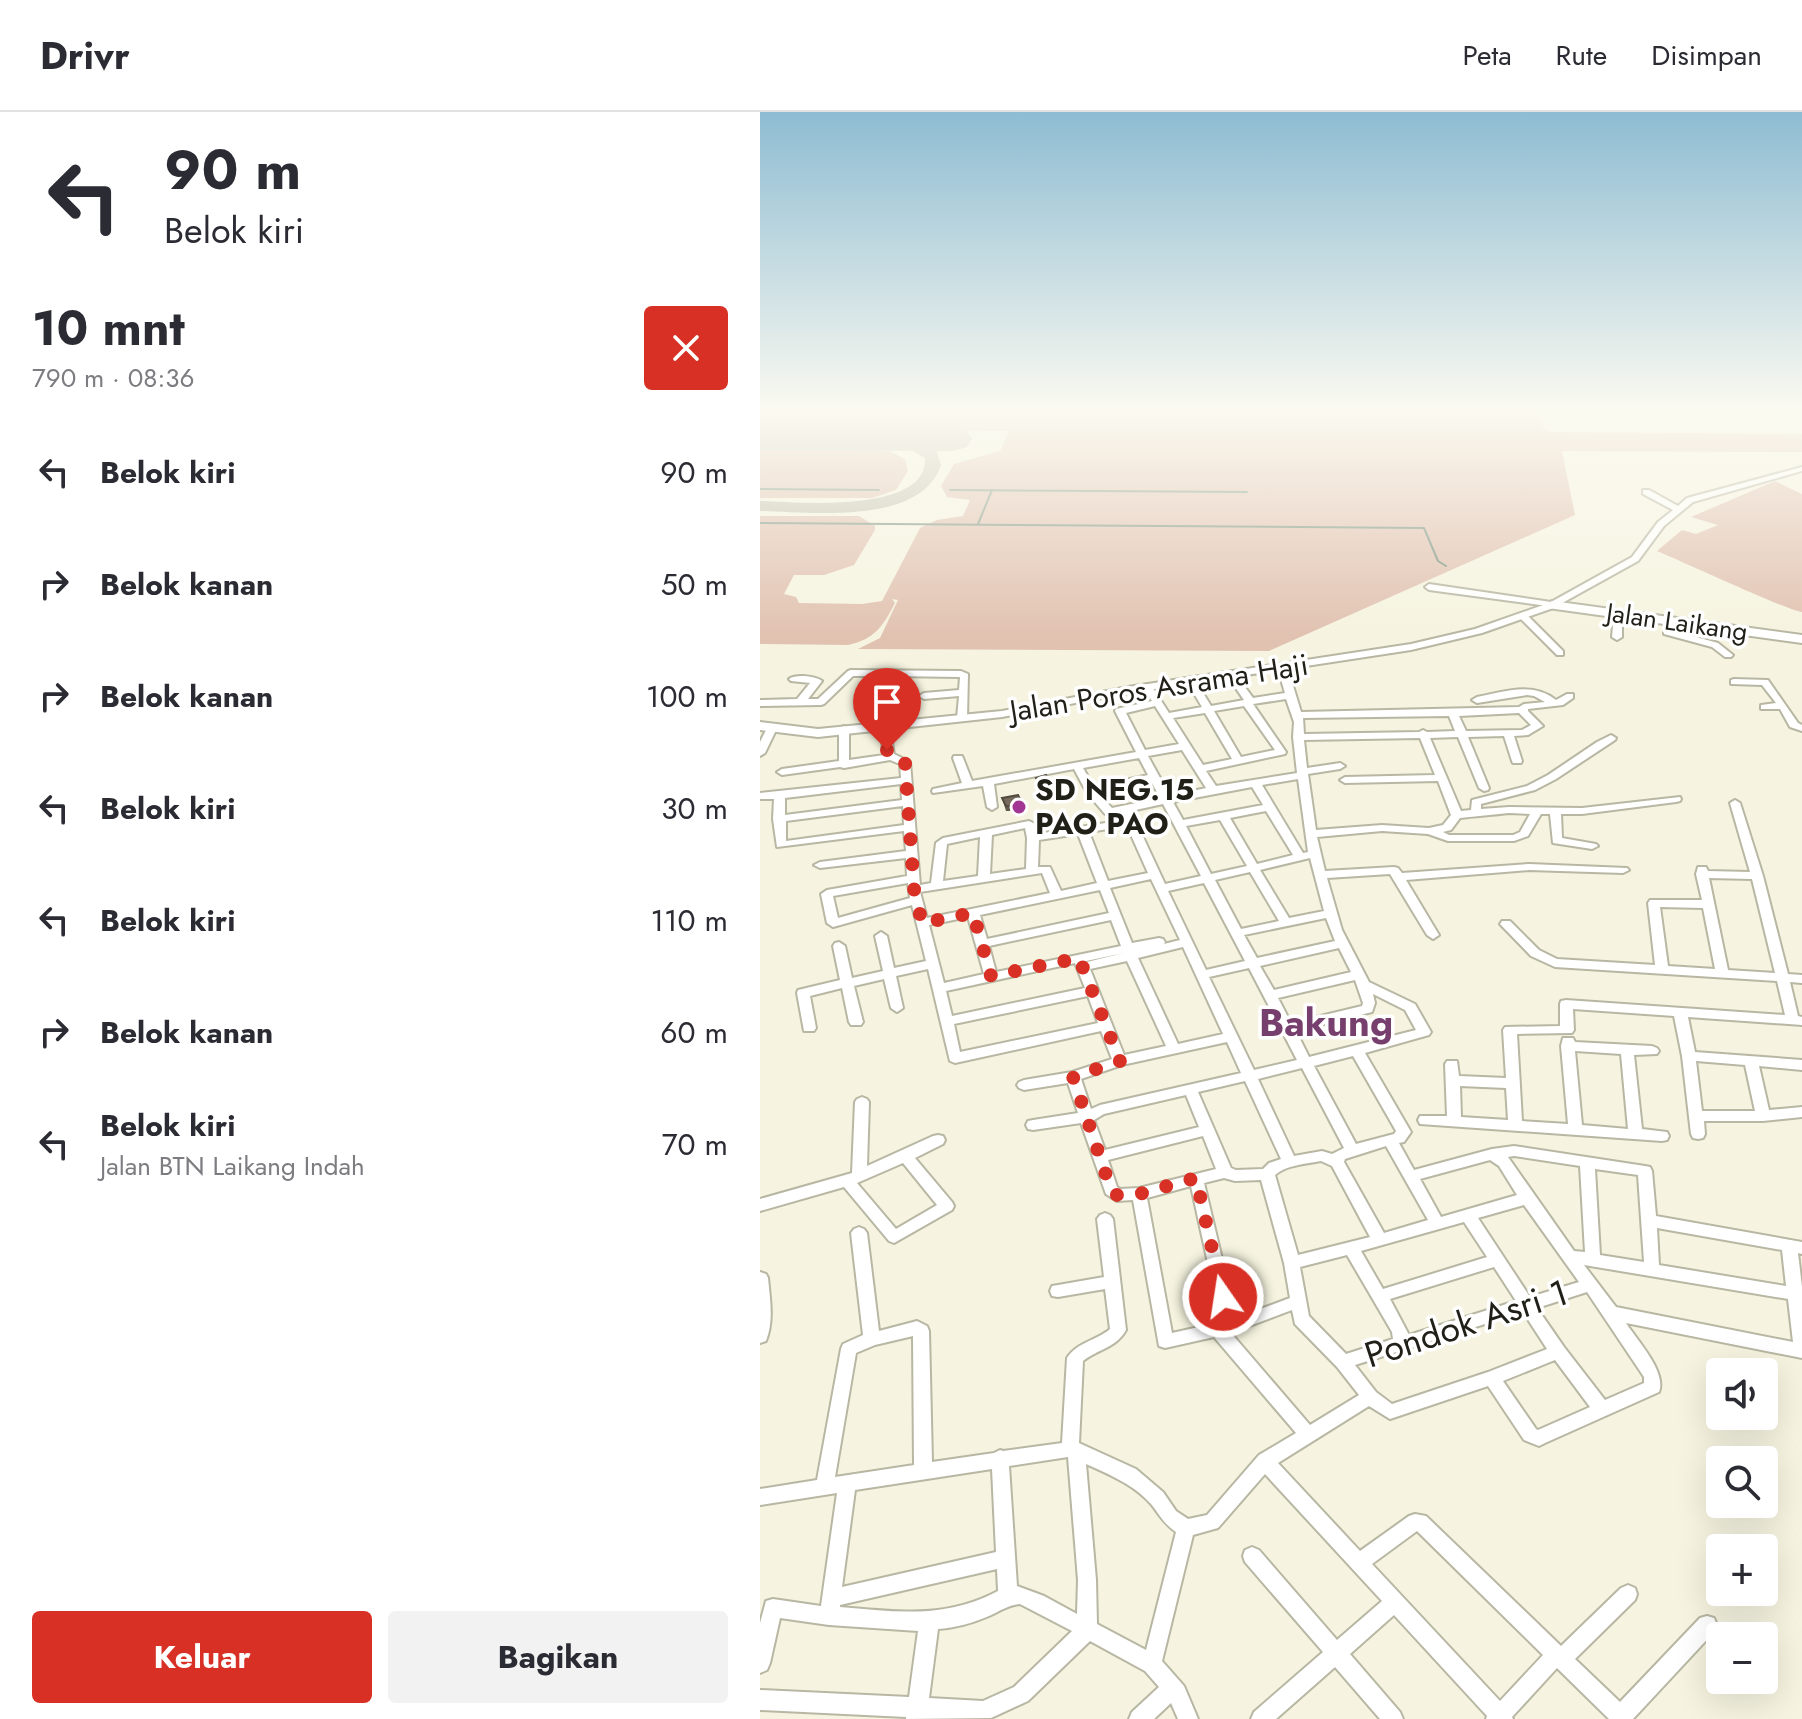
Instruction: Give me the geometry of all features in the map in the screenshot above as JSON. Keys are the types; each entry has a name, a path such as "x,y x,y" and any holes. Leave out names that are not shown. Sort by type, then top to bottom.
{"main road":[{"name":"Jalan Laikang","path":"1552,605 1802,639"}],"street":[{"path":"1429,587 1552,605 1635,559 1678,509 1699,496 1737,486"},
{"path":"1646,492 1678,509"},
{"name":"Jalan Poros Asrama Haji","path":"766,727 818,733 879,724 962,718 1411,647 1552,605"},
{"path":"1617,637 1618,614"},
{"path":"1523,616 1560,653"},
{"path":"1685,637 1690,623"},
{"path":"1667,632 1715,645 1728,655"},
{"path":"1282,666 1298,715 1302,773 1314,854 1330,913 1369,1003 1367,1009 1287,1029"},
{"path":"760,703 783,705 823,701 850,674 964,674 962,718"},
{"path":"886,674 879,724 890,757"},
{"path":"927,674 924,700 963,693"},
{"path":"1231,674 1281,752"},
{"path":"794,679 817,681 801,701"},
{"path":"1191,680 1238,761"},
{"path":"1734,682 1765,682 1794,725 1802,728"},
{"path":"1148,687 1213,790"},
{"path":"1477,700 1529,691 1542,693 1553,703"},
{"path":"1168,716 1290,695"},
{"path":"1298,715 1523,710 1570,696"},
{"path":"1158,702 1120,710 1352,1150"},
{"path":"1764,707 1783,706"},
{"path":"1200,769 1281,752 1299,743 1423,733 1508,733 1538,728 1523,710"},
{"path":"1452,713 1457,716 1484,788"},
{"path":"760,753 766,727"},
{"path":"844,729 844,765"},
{"path":"1423,733 1457,815"},
{"path":"1508,733 1517,761"},
{"path":"1476,815 1476,802 1536,785 1567,770 1577,758 1611,738"},
{"path":"937,791 1078,768 1185,746"},
{"path":"782,772 890,757 904,760 914,890 955,1058 1104,1026"},
{"path":"958,758 968,785"},
{"path":"1033,838 1083,832 1169,800 1340,766"},
{"path":"1078,768 1091,791 1109,812 1127,816"},
{"path":"1091,791 1154,777"},
{"path":"1345,780 1441,778"},
{"path":"760,796 907,780"},
{"path":"988,782 992,807"},
{"path":"1255,783 1300,857"},
{"path":"779,795 781,845 910,827"},
{"path":"1457,815 1589,811 1676,799"},
{"path":"779,819 909,802"},
{"path":"1575,1128 1566,1004 1797,1021 1781,976 1757,876 1735,803"},
{"path":"1181,824 1269,807"},
{"path":"1429,831 1448,838 1514,838 1524,834 1537,811"},
{"path":"1555,811 1557,841 1592,846"},
{"path":"1313,834 1382,828 1429,831 1447,828 1457,815"},
{"path":"1127,816 1290,1162"},
{"path":"1223,816 1286,923"},
{"path":"937,885 942,843 1030,824 1032,870"},
{"path":"1083,832 1129,952 1174,1050"},
{"path":"984,878 986,833"},
{"path":"820,865 912,854"},
{"path":"922,923 1102,886 1210,878 1314,854"},
{"path":"1400,877 1529,867 1623,870"},
{"path":"1320,875 1390,869 1400,877 1433,935"},
{"path":"914,890 833,923 827,894 914,890 1048,870 1057,895"},
{"path":"1722,974 1702,871 1757,876"},
{"path":"1662,970 1654,903 1709,904"},
{"path":"973,913 991,976"},
{"path":"1238,933 1330,913"},
{"path":"981,944 1114,916"},
{"path":"1506,924 1535,953 1551,962 1802,979"},
{"path":"881,936 897,1008"},
{"path":"939,988 1183,940"},
{"path":"1201,975 1343,943"},
{"path":"839,946 856,1022"},
{"path":"1080,962 1120,1061"},
{"path":"809,1028 803,993 932,964"},
{"path":"1033,1125 1088,1117 1100,1110 1191,1091 1424,1032 1410,1007 1360,980 1272,995"},
{"path":"947,1021 1091,991"},
{"path":"1680,1012 1689,1056 1698,1134"},
{"path":"1515,1125 1510,1030 1567,1030"},
{"path":"1024,1085 1073,1077 1120,1061 1229,1037"},
{"path":"1568,1046 1652,1051"},
{"path":"1627,1050 1635,1132"},
{"path":"1357,1051 1404,1130 1399,1138 1338,1156 1337,1162 1380,1240"},
{"path":"1689,1056 1802,1065"},
{"path":"1751,1061 1763,1116"},
{"path":"1452,1064 1454,1122"},
{"path":"1073,1077 1113,1193 1139,1194 1225,1172 1235,1176 1267,1174 1274,1167 1322,1156 1337,1162"},
{"path":"1453,1081 1513,1083"},
{"path":"1191,1091 1225,1172"},
{"path":"862,1102 853,1179 892,1236 947,1206 905,1156"},
{"path":"1696,1116 1763,1116 1802,1112"},
{"path":"1425,1120 1662,1136"},
{"path":"1100,1157 1207,1130"},
{"path":"760,1205 853,1179 938,1140"},
{"path":"1390,1140 1437,1223"},
{"path":"1411,1176 1514,1151 1645,1171 1652,1270"},
{"path":"1492,1154 1504,1162 1611,1313 1654,1383 1653,1387 1534,1439 1492,1378"},
{"path":"1587,1161 1593,1260"},
{"path":"1267,1174 1292,1263 1296,1302 1306,1326 1343,1362 1370,1397 1390,1412 1558,1352"},
{"path":"1196,1178 1224,1328 1308,1435"},
{"path":"1139,1194 1165,1341 1224,1328 1296,1302"},
{"path":"1292,1263 1352,1249 1527,1198"},
{"path":"1467,1214 1558,1352 1601,1408"},
{"path":"760,1700 916,1713 984,1711 1021,1694 1087,1630 1087,1580 1073,1450 1075,1358 1080,1351 1111,1339 1118,1330 1105,1219"},
{"path":"1611,1313 1802,1351 1796,1294 1796,1247 1649,1221"},
{"path":"859,1233 872,1339"},
{"path":"1352,1249 1380,1296 1402,1342"},
{"path":"1570,1256 1796,1294"},
{"path":"1380,1296 1498,1260"},
{"path":"760,1278 763,1316 760,1336"},
{"path":"1058,1291 1112,1282"},
{"name":"Pondok Asri 1","path":"1343,1362 1525,1302 1589,1285"},
{"path":"824,1488 849,1349 872,1339 917,1328 921,1331 923,1470"},
{"path":"760,1497 1000,1458 1073,1450 1145,1486 1170,1517 1186,1528 1202,1526 1218,1517 1265,1461 1370,1397"},
{"path":"1000,1458 1008,1596"},
{"path":"1265,1461 1500,1718 1559,1657 1628,1594"},
{"path":"831,1607 847,1483"},
{"path":"1360,1562 1415,1522 1420,1522 1622,1718 1706,1626"},
{"path":"1152,1664 1186,1528"},
{"path":"1252,1556 1387,1717"},
{"path":"831,1607 1007,1558"},
{"path":"760,1663 766,1608 831,1607 929,1622 975,1614 1008,1596 1020,1595 1152,1664 1173,1688 1188,1719"},
{"path":"1261,1719 1396,1601"},
{"path":"916,1713 929,1622"},
{"path":"1139,1719 1173,1688"}],"shaded area":[{"path":"760,486 899,486 896,490 872,498 760,498"},
{"path":"941,486 1569,486 1575,515 1269,651 858,649 880,638 898,600 892,599 895,603 877,630 857,642 848,645 760,644 760,516 859,516 875,526 854,565 824,575 794,575 784,594 796,597 799,603 862,604 882,601 920,528 937,520 963,516 970,500 947,497"},
{"path":"1763,486 1785,486 1802,494 1802,612 1657,551 1682,530 1696,534 1718,525 1691,517"}],"building":[{"path":"1046,775 1054,789 1044,792 1036,778"},
{"path":"1018,795 1024,807 1006,806 1002,798"}],"waterway":[{"path":"760,489 879,490"},
{"path":"950,490 992,490"},
{"path":"978,524 992,490"},
{"path":"992,490 1247,492"},
{"path":"760,523 1424,528 1438,561 1446,566"}],"taxiway":[{"path":"760,506 825,508 872,505 894,500 917,486"}],"place":[{"name":"SD NEG.15 PAO PAO","path":"1019,807"}],"district":[{"name":"Bakung","path":"1326,1023"}],"route":[{"path":"887,750 890,757 905,762 915,900 922,923 973,913 991,976 1079,958 1120,1061 1073,1077 1111,1190 1117,1195 1139,1194 1196,1178 1223,1297"}]}
